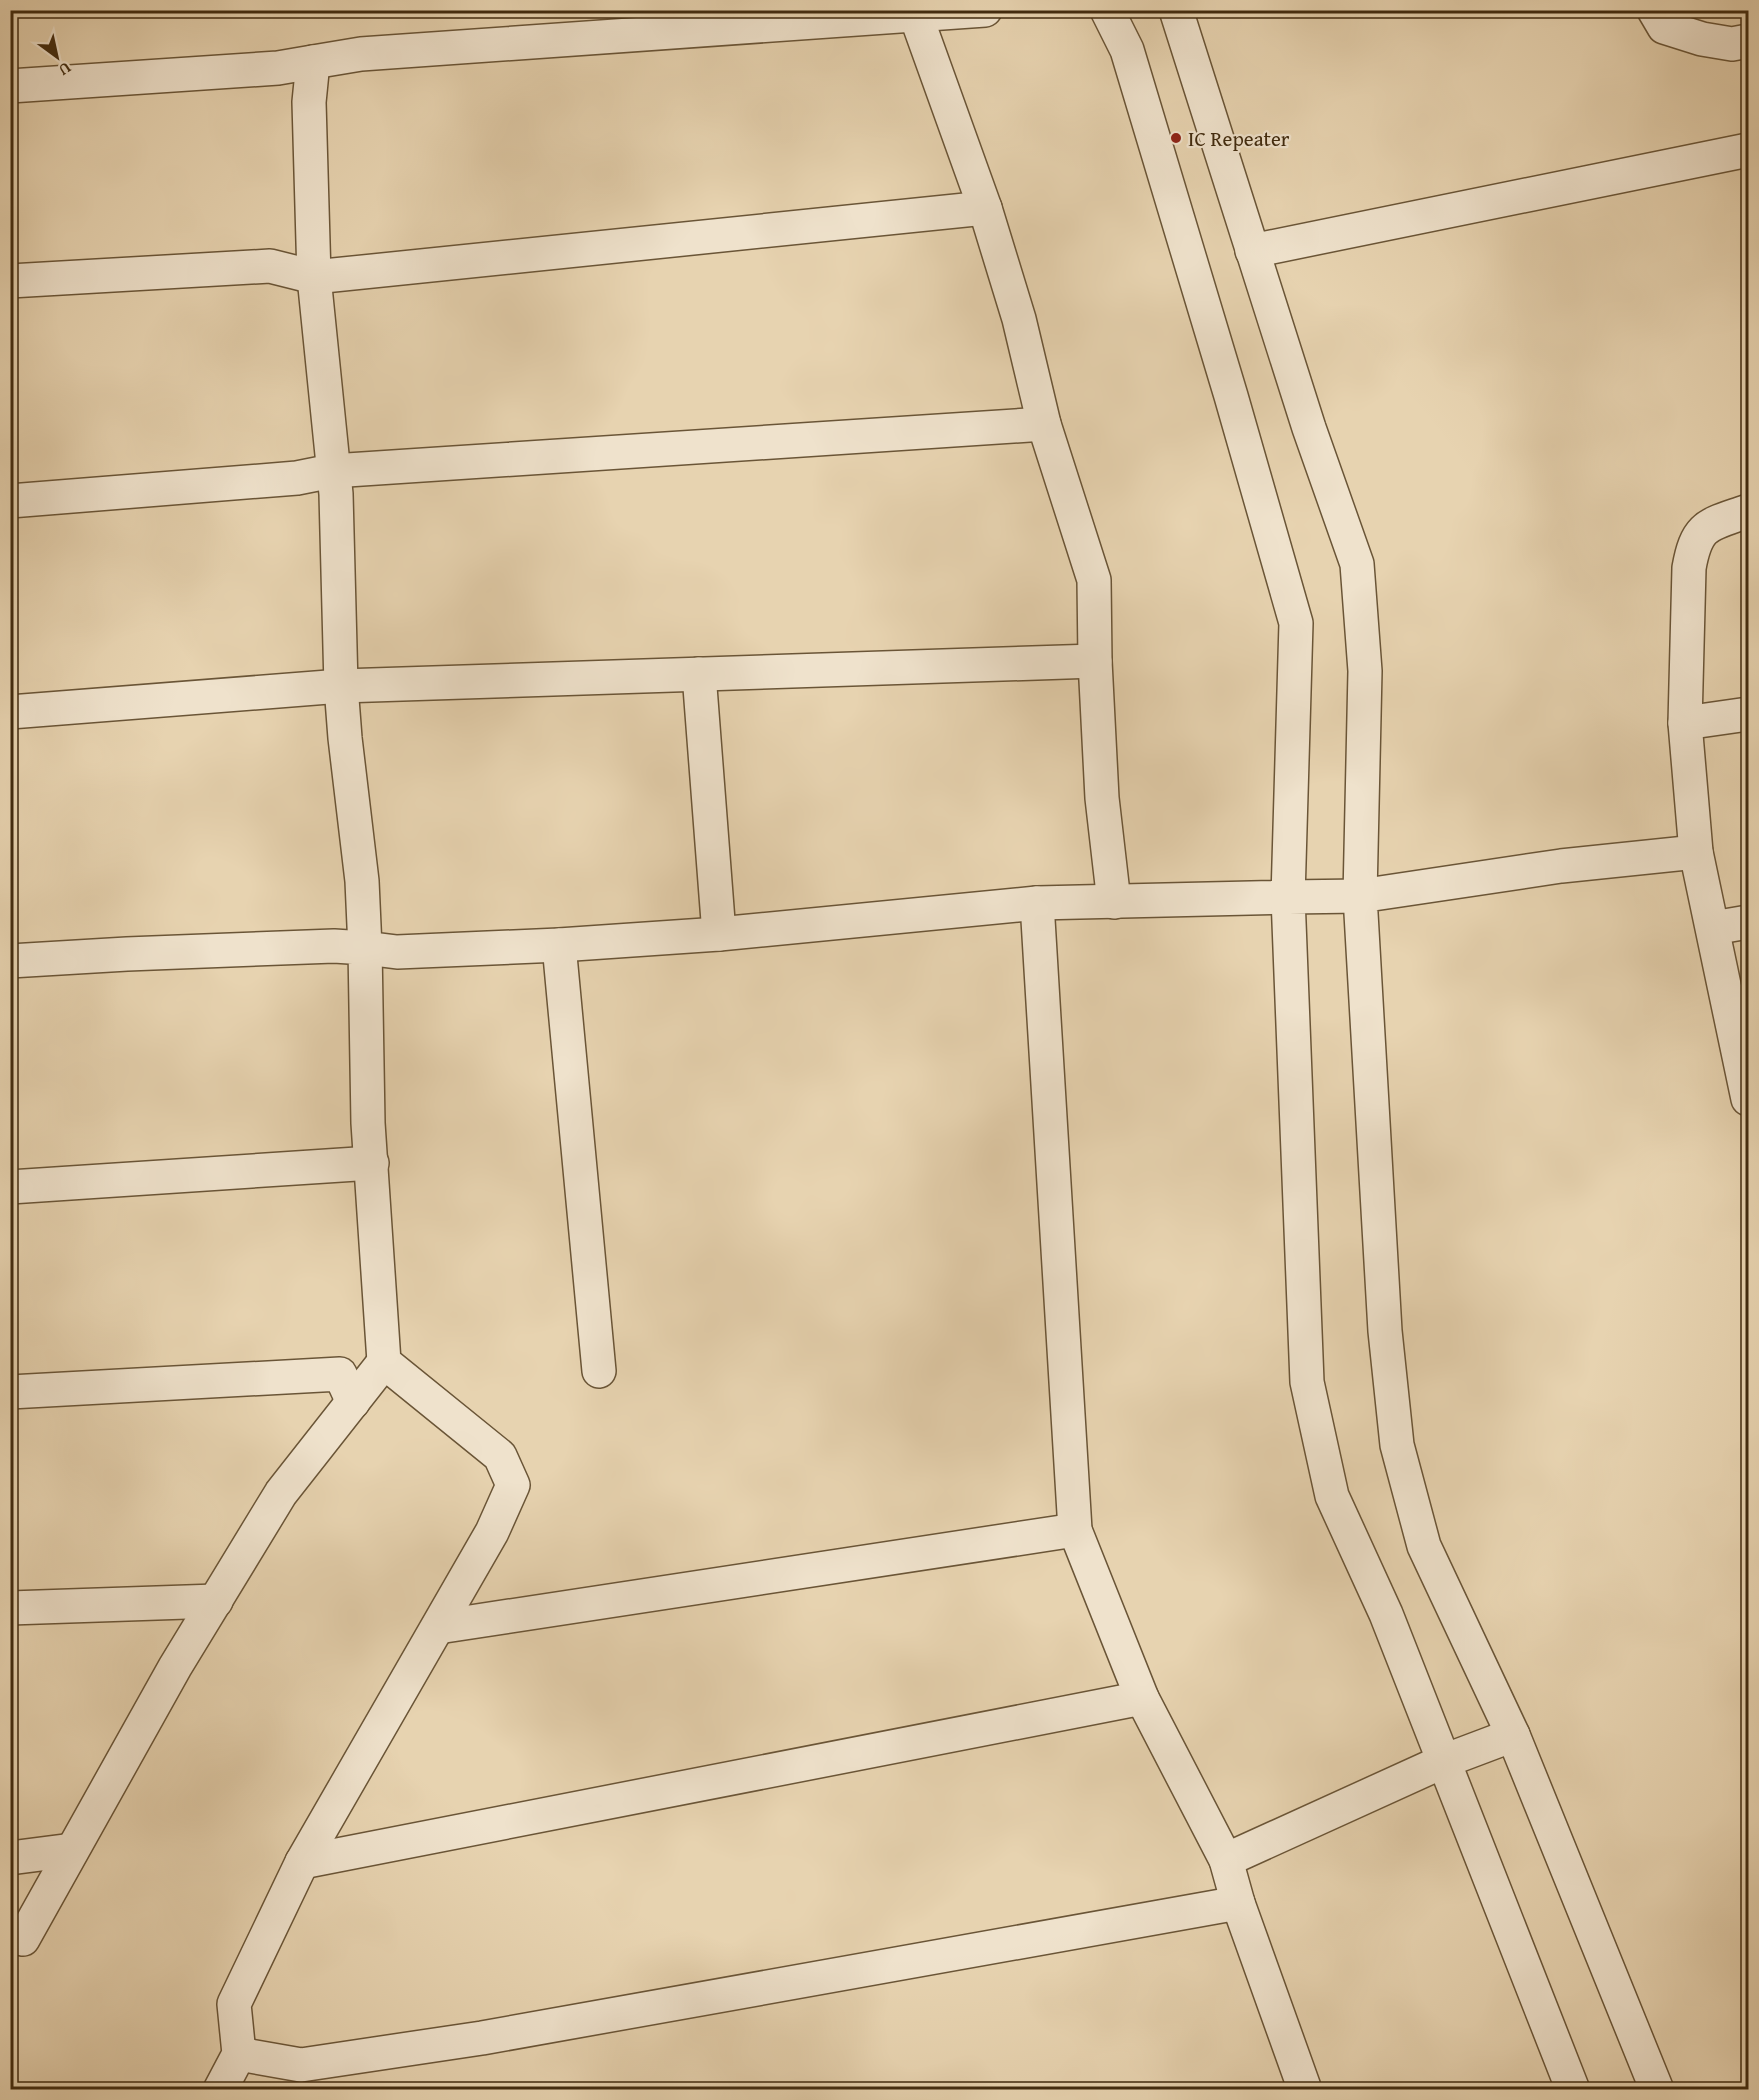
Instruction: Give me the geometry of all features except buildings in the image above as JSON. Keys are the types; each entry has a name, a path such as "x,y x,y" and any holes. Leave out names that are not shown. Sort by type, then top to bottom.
{"street":[{"path":"10,86 278,68 361,54 985,10"},
{"path":"1107,10 1130,61 1231,396 1296,623 1288,897 1307,1382 1332,1496 1386,1614 1574,2090"},
{"path":"1654,10 1664,27 1702,39 1732,44 1749,42"},
{"path":"1185,13 1252,251 1309,428 1357,564 1365,670 1360,896 1385,1331 1397,1445 1424,1546 1513,1735 1657,2090"},
{"path":"916,16 986,208 1019,319 1044,424 1094,580 1095,661 1102,798 1114,902"},
{"path":"23,1939 175,1667 281,1493 384,1362 368,1123 362,881 345,738 341,686 336,494 314,277 309,102 313,62"},
{"path":"1252,251 1749,150"},
{"path":"10,281 270,266 314,277 986,208"},
{"path":"10,501 297,478 332,471 1044,424"},
{"path":"1749,511 1708,525 1693,546 1689,568 1684,723 1696,852 1749,1099"},
{"path":"10,712 341,686 1095,661"},
{"path":"699,674 719,934"},
{"path":"1684,723 1749,714"},
{"path":"10,961 334,946 397,952 559,945 719,934 1037,903 1360,896 1561,866 1696,852"},
{"path":"1037,903 1075,1530 1142,1698 1226,1860 1238,1903 1305,2090"},
{"path":"1713,928 1749,922"},
{"path":"559,945 599,1371"},
{"path":"10,1187 372,1163"},
{"path":"220,2090 239,2054 234,2004 302,1862 492,1532 513,1485 500,1456 384,1362"},
{"path":"10,1392 340,1374 353,1402"},
{"path":"438,1627 1075,1530"},
{"path":"10,1608 216,1601"},
{"path":"302,1862 1142,1698"},
{"path":"1226,1860 1444,1761 1513,1735"},
{"path":"10,1858 72,1850"},
{"path":"239,2054 301,2065 482,2038 1238,1903"}],"place":[{"name":"IC Repeater","path":"1176,138"}]}
